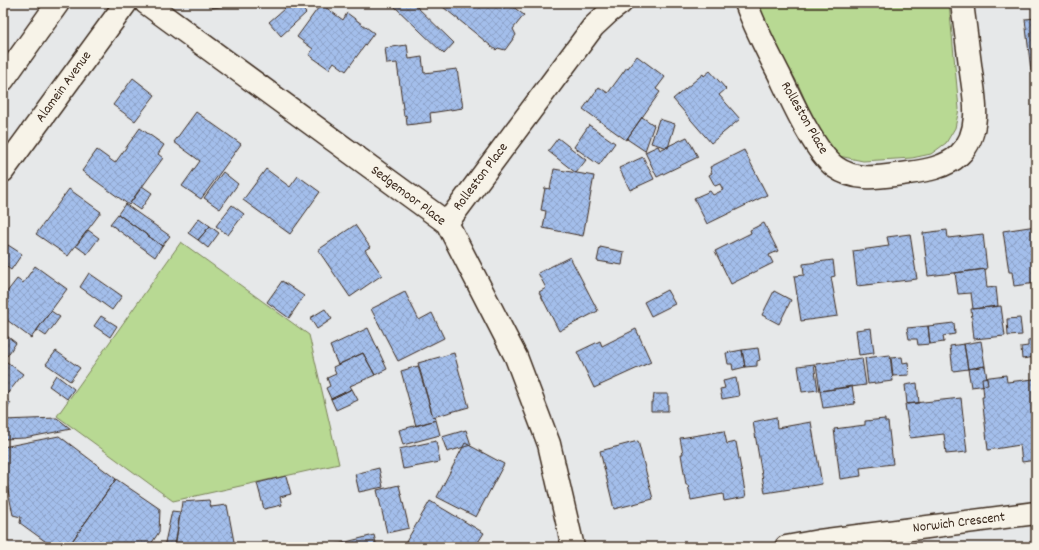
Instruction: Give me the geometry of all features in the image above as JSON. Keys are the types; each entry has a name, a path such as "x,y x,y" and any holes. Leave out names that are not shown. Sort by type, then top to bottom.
{"street":[{"path":"3,80 58,3"},
{"name":"Alamein Avenue","path":"3,171 126,3"},
{"name":"Sedgemoor Place","path":"146,3 447,223 516,357 549,444 573,547"},
{"name":"Rolleston Place","path":"447,223 593,27 621,3"},
{"name":"Rolleston Place","path":"746,3 791,98 822,153 835,166 848,174 863,178 921,172 936,168 950,162 960,155 966,147 971,136 975,117 974,95 962,3"},
{"name":"Norwich Crescent","path":"786,547 885,540 1036,513"}],"green space":[{"path":"752,3 949,3 959,109 955,128 946,143 931,154 912,158 863,161 839,156 829,148 820,134 798,84"},
{"path":"181,242 309,335 339,464 173,501 57,416"}],"building":[{"path":"211,3 251,3 212,8"},
{"path":"291,3 297,3 306,13 281,36 269,22"},
{"path":"397,3 413,3 454,43 444,54 394,6"},
{"path":"447,3 508,3 524,15 513,29 516,35 505,50 498,48 496,50 443,7"},
{"path":"321,4 343,20 347,13 374,33 346,71 334,62 329,69 309,55 313,49 297,37"},
{"path":"1036,18 1036,70 1031,71 1025,19"},
{"path":"407,45 409,59 422,57 424,73 457,69 463,108 430,113 431,122 407,125 406,115 404,116 397,63 387,64 385,48"},
{"path":"637,56 665,77 656,89 660,92 626,140 583,109 599,87 608,93"},
{"path":"710,71 726,89 719,95 740,119 711,143 673,99 703,74 704,76"},
{"path":"133,78 155,95 135,121 113,105"},
{"path":"196,112 241,144 201,199 182,186 200,161 174,142"},
{"path":"642,117 654,125 645,151 627,139"},
{"path":"659,119 675,124 668,148 651,143"},
{"path":"589,125 615,143 599,165 574,147"},
{"path":"140,128 164,145 158,154 163,158 129,205 82,171 97,150 115,163"},
{"path":"687,137 698,157 657,177 645,152 658,146 660,150"},
{"path":"558,138 586,160 576,173 548,151"},
{"path":"744,150 767,195 707,224 694,198 710,191 713,195 723,190 720,184 715,186 709,175 712,173 710,167"},
{"path":"643,157 654,179 630,190 619,168"},
{"path":"266,169 290,187 298,176 320,192 290,234 243,200"},
{"path":"554,169 594,176 583,236 543,228 546,211 541,210 545,188 550,189"},
{"path":"223,172 238,184 220,209 204,198"},
{"path":"142,186 152,193 140,210 130,203"},
{"path":"69,189 101,212 68,256 36,234"},
{"path":"125,204 170,236 162,246 118,214"},
{"path":"232,205 244,214 228,235 216,226"},
{"path":"118,214 162,246 155,257 110,224"},
{"path":"199,218 210,226 198,240 188,233"},
{"path":"764,223 778,251 769,255 773,263 731,284 715,251 751,233 750,230"},
{"path":"355,225 370,247 365,250 382,275 350,297 318,250"},
{"path":"210,226 219,233 208,248 198,240"},
{"path":"1036,226 1036,283 1014,286 1012,272 1009,272 1003,231"},
{"path":"88,230 99,238 87,254 76,246"},
{"path":"947,230 948,238 983,234 987,269 928,276 923,233"},
{"path":"910,234 917,279 857,286 853,251 889,246 887,237"},
{"path":"8,245 22,254 11,270 3,264 3,252"},
{"path":"600,247 624,252 622,265 597,261"},
{"path":"570,257 598,311 559,331 539,292 546,288 538,273"},
{"path":"833,260 835,276 831,277 838,316 801,321 794,276 804,275 803,264"},
{"path":"35,266 67,289 31,338 3,317 3,310 9,302 3,297 17,279 23,283"},
{"path":"985,269 987,288 996,287 998,306 973,309 971,293 958,294 955,273"},
{"path":"89,273 122,296 112,310 80,287"},
{"path":"282,281 304,296 289,318 267,302"},
{"path":"667,290 675,304 651,316 644,302"},
{"path":"774,291 791,300 779,324 762,315"},
{"path":"405,292 419,320 432,313 444,338 398,361 371,309"},
{"path":"1001,306 1005,336 974,339 971,309"},
{"path":"325,309 332,319 317,329 310,318"},
{"path":"51,311 60,317 46,336 37,330"},
{"path":"101,316 117,326 110,337 94,326"},
{"path":"1020,318 1022,335 1008,336 1007,319"},
{"path":"954,323 955,334 943,336 944,342 930,344 928,326"},
{"path":"928,326 930,344 918,345 917,339 909,339 907,328"},
{"path":"368,328 387,369 375,375 363,353 338,365 330,346"},
{"path":"871,328 874,353 859,355 856,330"},
{"path":"636,329 651,362 594,388 577,352 600,341 602,346"},
{"path":"3,333 16,343 7,356 3,353"},
{"path":"1036,339 1036,357 1022,359 1021,347 1028,346 1028,340"},
{"path":"981,341 985,366 968,369 964,344"},
{"path":"964,344 968,369 953,371 950,346"},
{"path":"758,348 760,360 757,361 757,366 745,367 742,350"},
{"path":"742,350 745,367 733,370 732,364 728,364 726,353"},
{"path":"56,351 80,368 70,381 46,364"},
{"path":"363,353 375,375 350,386 352,389 331,399 326,388 330,386 327,378 336,374 333,367"},
{"path":"454,353 469,407 433,417 418,363"},
{"path":"890,355 893,381 868,384 865,358"},
{"path":"902,357 903,363 908,362 909,375 893,376 891,358"},
{"path":"862,358 866,385 820,391 816,364"},
{"path":"3,359 23,374 4,398 11,403 3,413"},
{"path":"814,364 818,390 802,392 798,366"},
{"path":"418,366 433,417 435,416 436,420 416,426 401,371"},
{"path":"985,366 988,385 971,387 968,369"},
{"path":"56,375 74,389 67,399 49,386"},
{"path":"1006,375 1007,382 1034,379 1036,387 1036,460 1022,462 1020,445 988,450 982,397 984,397 982,378"},
{"path":"736,378 739,396 722,399 720,389 725,388 723,381"},
{"path":"917,383 919,403 907,404 905,385"},
{"path":"852,386 855,404 823,408 820,391"},
{"path":"352,389 358,400 336,410 331,399"},
{"path":"654,394 668,394 668,411 651,411 651,402 653,402"},
{"path":"961,398 967,452 946,454 944,434 910,438 905,404"},
{"path":"776,417 777,428 811,422 822,484 765,493 753,422"},
{"path":"57,418 71,429 25,438 3,439 3,420"},
{"path":"885,419 885,422 888,422 893,464 860,468 861,476 840,479 834,429 865,425 865,421"},
{"path":"436,420 440,435 403,445 399,430"},
{"path":"466,430 471,445 447,452 442,437"},
{"path":"724,431 727,444 736,442 746,497 724,501 723,494 691,500 688,485 686,485 680,438"},
{"path":"59,436 116,479 68,547 53,547 20,523 21,517 13,515 5,476 3,476 3,447"},
{"path":"436,441 440,462 403,469 399,449"},
{"path":"638,441 653,499 614,509 600,451"},
{"path":"465,443 504,464 476,517 437,497"},
{"path":"379,468 383,487 359,492 355,474"},
{"path":"286,476 291,494 280,497 282,505 264,509 257,483"},
{"path":"116,479 160,509 159,532 149,547 68,547"},
{"path":"399,485 409,528 387,533 377,490"},
{"path":"209,500 211,507 227,505 235,547 206,547 193,544 192,547 175,547 182,502"},
{"path":"430,501 484,533 475,547 452,547 449,545 448,547 403,547"},
{"path":"172,511 180,512 175,547 164,547"},
{"path":"374,535 377,547 326,547"}]}
